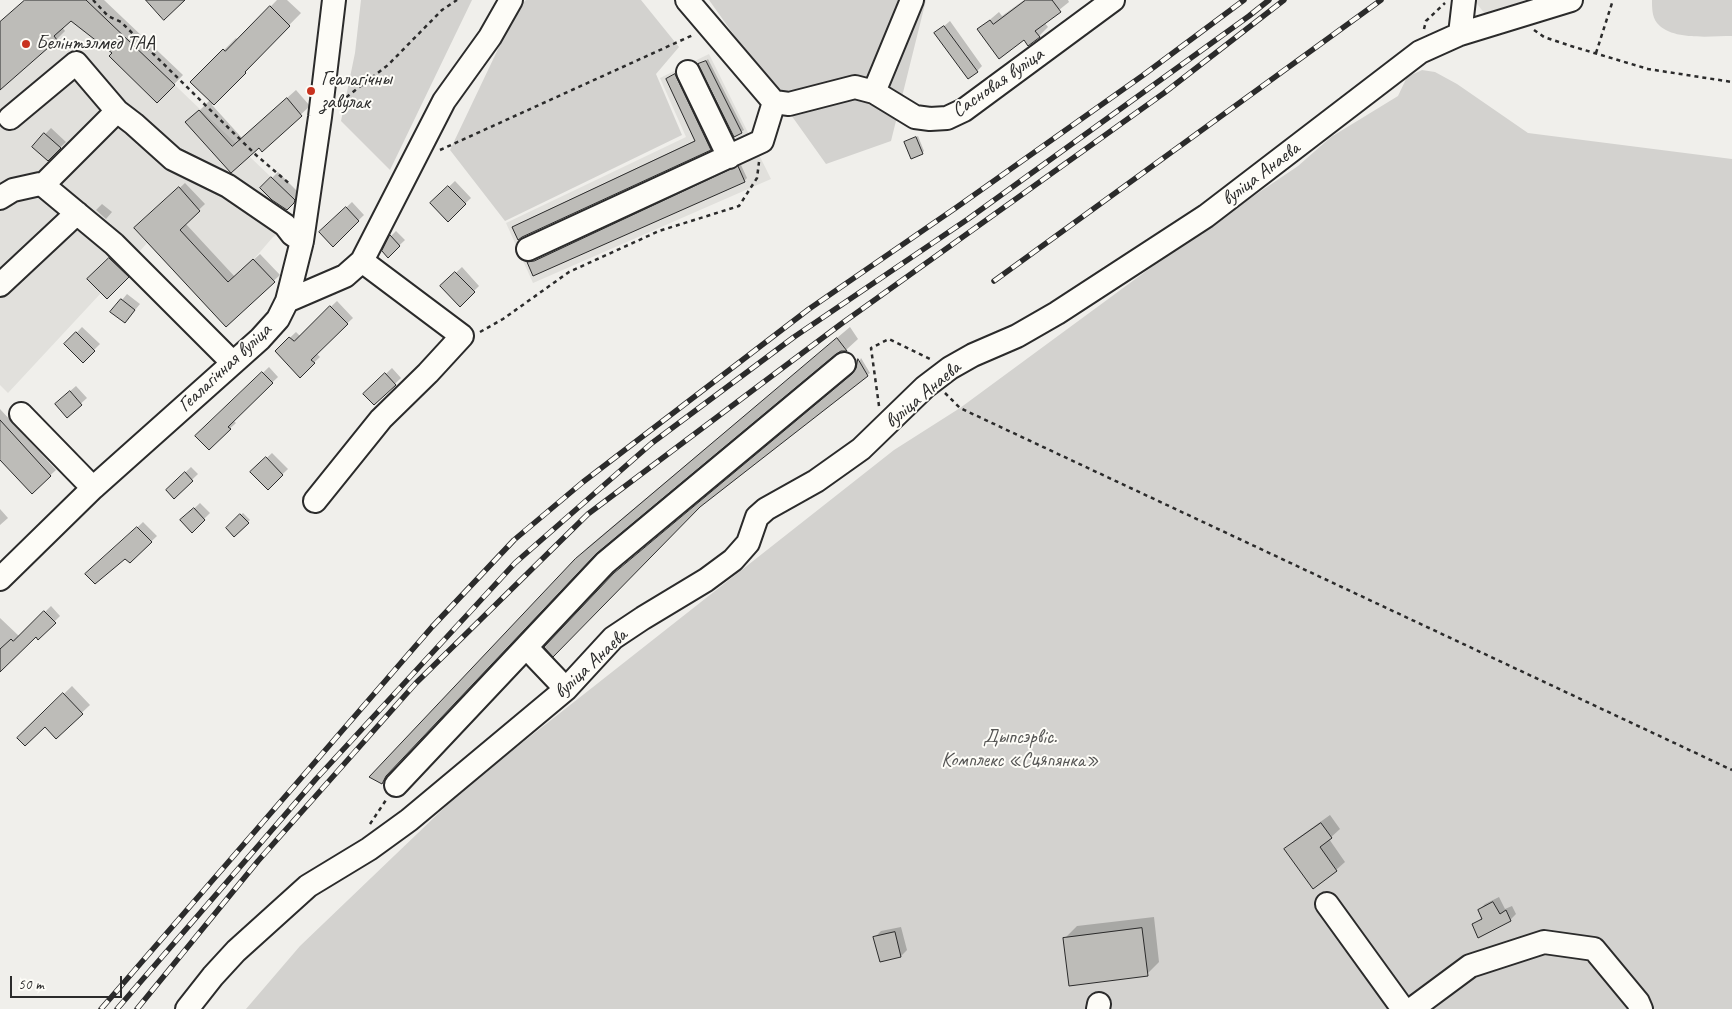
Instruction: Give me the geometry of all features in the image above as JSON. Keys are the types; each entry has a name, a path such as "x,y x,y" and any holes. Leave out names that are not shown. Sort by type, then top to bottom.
{"street":[{"name":"Геалагічная вуліца","path":"0,579 93,488 260,339 278,319 287,301 302,242 334,0"},
{"path":"287,301 345,276 362,261 444,101 490,37 511,0"},
{"path":"528,250 762,141 774,102 687,0"},
{"path":"874,92 912,0"},
{"name":"Сасновая вуліца","path":"774,102 789,104 855,87 874,92 915,117 930,119 946,118 964,110 1113,0"},
{"path":"1460,34 1464,0"},
{"name":"вуліца Анаева","path":"187,1009 236,951 308,886 369,849 409,820 566,689 613,638 706,580 733,560 748,543 757,517 766,509 816,482 861,448 942,374 973,355 1018,336 1057,313 1206,216 1420,52 1460,34 1571,0"},
{"path":"10,118 76,63 117,111 173,159 228,186 284,225 302,242"},
{"path":"688,72 728,157"},
{"path":"43,185 117,111"},
{"path":"0,198 13,190 43,185 119,250 233,363"},
{"path":"0,285 77,213"},
{"path":"315,501 381,419 428,373 462,336 362,261"},
{"path":"396,785 605,563 844,364"},
{"path":"21,414 93,488"},
{"path":"526,647 566,689"},
{"path":"1327,904 1403,1009"},
{"path":"1412,1009 1470,966 1544,942 1594,949 1638,1002 1641,1009"}],"path":[{"path":"92,0 108,16 121,22 256,155 292,187"},
{"path":"320,117 388,65 442,10 458,0"},
{"path":"1596,53 1613,0"},
{"path":"1513,17 1544,36 1648,69 1732,82"},
{"path":"411,163 710,27"},
{"path":"462,336 477,334 503,319 569,272 659,231 739,206 757,178 762,141"},
{"path":"883,427 871,348 889,339 942,374 960,408 1732,770"}],"shaded area":[{"path":"25,0 86,0 296,201 285,213 281,232 273,237 254,259 275,282 226,327 147,243 131,261 130,276 107,299 101,293 8,393 0,385 0,22"},
{"path":"1474,0 1527,0 1485,14"},
{"path":"709,54 771,179 533,283 506,223 686,137 660,78"}],"green space":[{"path":"361,0 472,0 390,170 341,121 355,53"},
{"path":"526,0 641,0 679,47 656,74 682,135 505,221 450,150 518,7"},
{"path":"709,0 926,0 891,141 826,164"},
{"path":"1652,0 1732,0 1732,36 1703,37 1672,33 1655,21"},
{"name":"Дыпсэрвіс. Комплекс «Сцяпянка»","path":"1422,70 1435,72 1457,84 1528,133 1732,159 1732,1009 246,1009 300,946 466,787 894,450 960,408 1187,241 1298,166 1331,137 1398,96 1407,77"}],"building":[{"name":"Белінтэлмед ТАА","path":"25,0 86,0 175,85 157,103 109,56 112,53 71,21 54,36 57,40 0,90 0,22"},
{"path":"146,0 185,0 164,20"},
{"path":"1026,0 1052,0 1061,12 1035,31 1040,37 1028,46 1024,40 999,59 977,29 990,20 993,24"},
{"path":"270,6 290,26 214,105 190,82 223,49 225,51"},
{"path":"944,26 978,72 968,79 934,33"},
{"path":"706,61 742,133 734,137 698,64"},
{"path":"675,74 711,150 518,240 512,227 695,141 666,79"},
{"path":"287,98 302,116 262,152 259,148 231,173 185,122 199,110 232,146"},
{"path":"44,133 61,148 48,161 32,147"},
{"path":"916,137 923,154 911,159 904,142"},
{"path":"738,166 745,182 533,276 527,262 534,261"},
{"path":"271,177 295,200 287,210 272,200 260,188"},
{"path":"448,186 466,204 448,222 430,203"},
{"path":"179,187 200,211 180,230 228,282 253,259 275,282 226,327 134,228"},
{"path":"346,207 359,221 333,247 319,232"},
{"path":"390,235 400,246 388,258 382,251"},
{"path":"109,258 129,277 107,299 87,279"},
{"path":"455,272 475,292 460,307 440,286"},
{"path":"121,299 135,310 125,323 110,312"},
{"path":"330,306 348,324 311,360 315,363 300,378 275,351 289,337 294,341"},
{"path":"76,332 95,351 83,363 64,344"},
{"path":"837,338 847,351 841,351 836,354 597,553 386,776 382,784 369,777 575,559"},
{"path":"858,359 868,376 700,507 553,657 544,647 614,573 852,374"},
{"path":"262,372 273,383 228,427 231,429 209,450 195,436"},
{"path":"385,373 396,385 374,405 363,394"},
{"path":"70,391 82,405 67,418 55,404"},
{"path":"0,420 51,476 32,494 0,460"},
{"path":"266,457 283,475 268,490 250,472"},
{"path":"185,472 193,481 174,499 166,490"},
{"path":"194,508 205,520 192,533 180,520"},
{"path":"240,514 249,523 234,537 226,528"},
{"path":"137,527 152,542 130,563 125,559 95,584 85,574"},
{"path":"44,611 56,623 38,640 36,637 0,672 0,649 11,639 13,641"},
{"path":"63,693 83,714 56,739 45,727 25,746 17,738"},
{"path":"1321,823 1332,838 1320,847 1337,871 1313,889 1284,849"},
{"path":"1493,902 1500,914 1506,910 1511,921 1478,938 1472,924 1482,919 1478,910"},
{"path":"1142,928 1148,976 1069,986 1063,938"},
{"path":"895,932 901,957 880,962 873,937"}],"railway":[{"path":"101,1009 432,627 514,540 583,482 809,309 1142,76 1244,0"},
{"path":"117,1009 316,779 515,563 652,443 794,337 968,219 1269,0"},
{"path":"137,1009 258,861 416,683 588,514 841,324 1164,93 1284,0"},
{"path":"994,281 1381,0"}],"place":[{"name":"Белінтэлмед ТАА","path":"26,44"},
{"name":"Геалагічны завулак","path":"311,91"}]}
